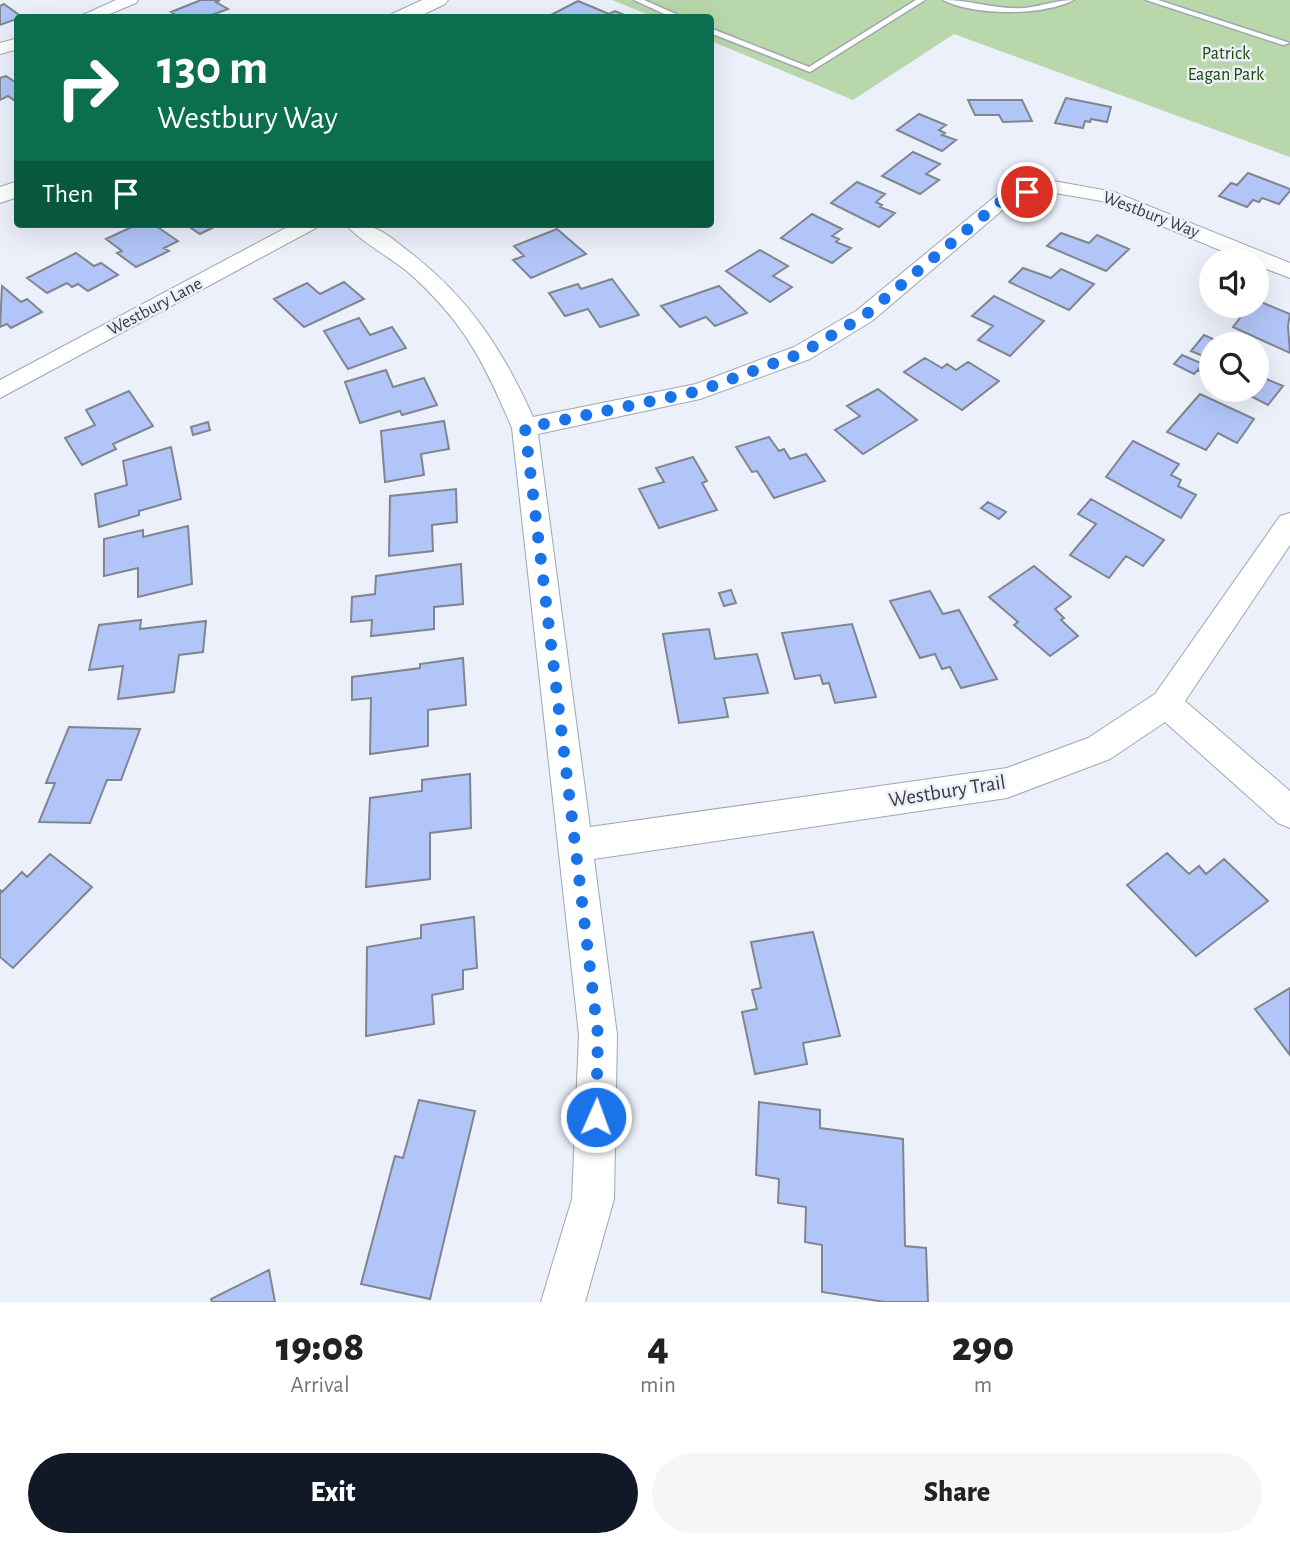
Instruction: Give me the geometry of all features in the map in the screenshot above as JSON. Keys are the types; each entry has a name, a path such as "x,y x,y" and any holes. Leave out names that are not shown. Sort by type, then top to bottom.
{"street":[{"path":"94,14 130,0"},
{"path":"408,14 438,0"},
{"name":"Westbury Way","path":"525,428 699,391 802,353 864,316 1005,198 1048,186 1107,196 1290,271"},
{"name":"Westbury Lane","path":"0,390 302,228"},
{"path":"362,228 404,256 449,298 491,354 525,428 577,845 598,1048 593,1199 564,1302"},
{"name":"Westbury Trail","path":"577,845 1007,783 1099,750 1166,704 1290,523"},
{"path":"1166,704 1290,812"}],"lane":[{"path":"638,0 671,14"},
{"path":"714,32 810,70 920,0"},
{"path":"947,0 983,8 1025,10 1070,0"},
{"path":"1150,0 1286,43"}],"green space":[{"name":"Patrick Eagan Park","path":"612,0 1290,0 1290,157 954,34 853,100 714,42 714,14 647,14"}],"building":[{"path":"201,0 220,0 216,2 228,9 214,14 171,12"},
{"path":"578,1 609,14 553,14"},
{"path":"4,4 18,14 14,14 14,20 0,25 0,6"},
{"path":"6,76 14,81 14,100 8,96 0,100 0,78"},
{"path":"1066,98 1111,107 1107,122 1091,119 1090,122 1085,121 1083,128 1055,123"},
{"path":"968,100 1022,100 1032,121 1003,122 999,115 975,115"},
{"path":"919,114 946,125 939,130 945,133 942,135 956,140 942,151 897,130"},
{"path":"913,152 940,164 926,174 939,180 920,194 882,176"},
{"path":"1248,173 1290,191 1279,204 1262,198 1259,202 1253,200 1247,207 1219,196 1231,183 1237,185"},
{"path":"857,182 885,194 876,202 882,205 880,207 895,213 879,227 831,203"},
{"path":"812,214 842,229 832,236 839,239 836,242 851,248 832,263 781,238"},
{"path":"129,228 159,228 178,241 164,248 169,251 136,267 117,253 122,251 106,239"},
{"path":"191,228 212,228 200,234"},
{"path":"557,229 586,254 531,278 513,260 524,256 514,246"},
{"path":"1061,233 1089,243 1097,235 1129,249 1106,271 1047,246"},
{"path":"760,250 788,266 773,276 792,287 770,302 726,271"},
{"path":"76,253 94,266 101,263 118,275 88,291 78,284 72,287 67,283 47,293 27,278"},
{"path":"1023,268 1051,278 1061,269 1094,284 1069,310 1009,282"},
{"path":"612,279 639,315 600,327 588,309 565,316 549,293 578,284 581,289"},
{"path":"344,282 364,299 304,327 274,299 307,283 320,294"},
{"path":"2,286 21,302 27,299 42,312 11,328 7,324 0,327"},
{"path":"719,286 747,313 715,326 706,317 680,327 661,306"},
{"path":"994,296 1044,321 1010,356 978,340 993,326 972,316"},
{"path":"1269,305 1290,314 1290,353 1269,343 1269,332 1244,332 1233,327 1240,318 1269,318"},
{"path":"359,318 370,335 392,327 406,348 348,369 324,331"},
{"path":"1199,341 1199,354 1191,351"},
{"path":"1182,355 1199,362 1199,368 1194,374 1174,364"},
{"path":"925,358 942,368 947,364 956,370 968,362 999,381 962,410 904,372"},
{"path":"386,370 393,387 424,378 437,405 402,415 400,411 360,423 345,382"},
{"path":"1269,380 1283,386 1268,405 1262,402 1269,402"},
{"path":"878,389 917,420 863,454 835,430 860,416 847,406"},
{"path":"129,391 153,426 113,444 116,449 82,465 65,438 95,425 86,410"},
{"path":"1199,395 1199,402 1217,402 1254,419 1237,443 1218,433 1206,450 1167,432"},
{"path":"444,421 449,449 421,454 424,475 385,482 381,431"},
{"path":"208,422 210,430 193,435 191,427"},
{"path":"769,437 779,451 784,449 790,459 806,454 825,481 774,498 757,471 752,472 736,447"},
{"path":"1133,441 1179,464 1171,475 1181,480 1178,486 1196,495 1181,518 1106,477"},
{"path":"171,447 181,499 139,511 139,515 99,527 95,494 127,485 123,461"},
{"path":"693,457 707,481 702,483 717,510 659,528 639,489 664,482 656,468"},
{"path":"456,489 457,522 432,525 433,551 389,556 390,496"},
{"path":"1091,499 1164,540 1143,566 1126,556 1109,578 1070,555 1096,524 1078,514"},
{"path":"988,502 1006,512 999,519 981,508"},
{"path":"188,526 192,584 138,597 138,568 104,576 104,539 143,530 143,537"},
{"path":"461,564 463,604 434,607 434,629 371,636 372,620 351,622 352,597 375,594 376,576"},
{"path":"1034,566 1071,597 1055,609 1064,618 1061,620 1078,636 1050,656 1014,625 1018,622 989,597"},
{"path":"731,590 736,603 724,606 719,593"},
{"path":"930,591 943,614 959,610 997,679 961,688 950,667 942,669 935,654 920,658 890,601"},
{"path":"141,620 140,629 206,621 203,652 179,655 174,692 118,699 123,666 89,670 99,625"},
{"path":"852,624 876,697 835,703 829,683 823,684 820,675 795,679 782,633"},
{"path":"709,629 715,659 757,654 768,693 724,698 728,717 679,723 663,634"},
{"path":"463,658 466,705 428,710 428,746 370,754 371,698 352,700 352,677 420,668 420,664"},
{"path":"69,727 140,729 121,780 107,780 90,823 39,822 55,783 46,783"},
{"path":"470,774 471,828 430,833 430,879 366,887 370,798 422,791 422,780"},
{"path":"1167,853 1189,874 1199,866 1206,874 1224,859 1268,901 1196,956 1127,885"},
{"path":"50,854 92,887 13,968 0,957 0,890 2,892 22,872 27,877"},
{"path":"474,917 477,968 463,970 463,989 432,995 434,1024 366,1036 367,947 421,938 421,925"},
{"path":"813,932 840,1036 803,1043 807,1064 755,1074 742,1012 757,1009 752,990 761,988 751,942"},
{"path":"1290,988 1290,1055 1255,1009"},
{"path":"419,1100 475,1111 430,1299 361,1284 395,1156 403,1158"},
{"path":"759,1102 820,1110 820,1128 903,1139 905,1246 926,1248 928,1302 885,1302 822,1292 822,1245 805,1242 806,1207 778,1203 779,1179 756,1175"},
{"path":"269,1270 275,1302 212,1302 211,1299"}],"route":[{"path":"596,1117 598,1035 525,428 699,391 802,353 864,316 1005,198 1027,192"}]}
